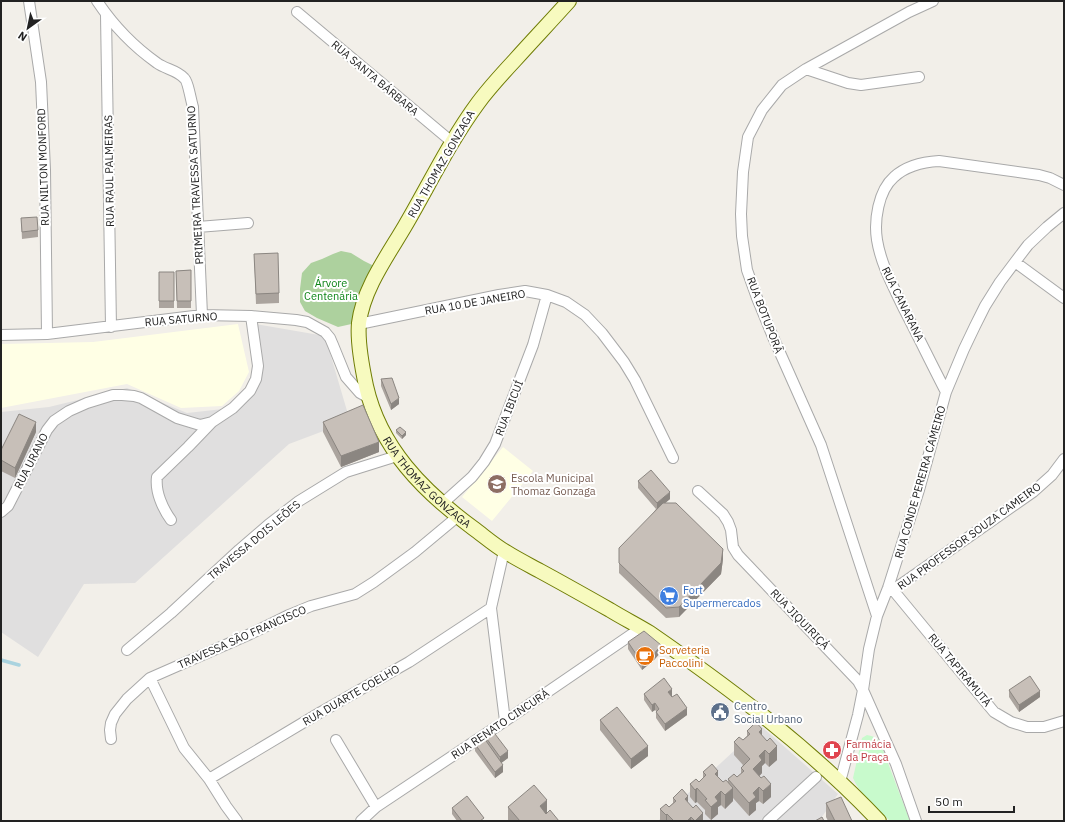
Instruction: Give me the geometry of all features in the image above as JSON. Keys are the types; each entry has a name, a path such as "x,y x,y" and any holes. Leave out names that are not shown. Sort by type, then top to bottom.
{"main road":[{"name":"RUA THOMAZ GONZAGA","path":"569,1 478,102 452,142 375,276 363,307 359,324 361,357 369,398 374,414 385,437 397,456 415,478 457,517 504,551 641,628 698,666 795,743 840,782 879,821"}],"street":[{"name":"RUA NILTON MONFORD","path":"29,1 41,82 45,170 47,334"},
{"name":"PRIMEIRA TRAVESSA SATURNO","path":"96,1 128,40 158,64 178,73 186,79 193,107 202,315"},
{"name":"RUA BOTUPORÃ","path":"877,616 821,445 773,337 757,298 748,270 742,236 741,214 743,172 748,137 762,110 782,85 806,69 909,12 933,1"},
{"name":"RUA SANTA BÁRBARA","path":"297,12 452,142"},
{"name":"RUA RAUL PALMEIRAS","path":"106,15 111,327"},
{"path":"806,69 848,83 861,85 920,76"},
{"name":"RUA CANARANA","path":"946,392 881,260 876,226 877,211 885,188 893,178 908,168 926,162 939,161 1038,175 1050,178 1064,185"},
{"name":"RUA CONDE PEREIRA CAMEIRO","path":"840,782 858,715 869,649 877,616 891,589 946,392 964,349 985,306 1000,282 1028,245 1064,213"},
{"path":"198,227 248,223"},
{"path":"1015,262 1064,298"},
{"name":"RUA 10 DE JANEIRO","path":"359,324 525,291 566,302 585,315 624,362 635,380 673,458"},
{"name":"RUA IBICUÍ","path":"442,504 472,477 484,462 495,444 533,345 547,296"},
{"name":"RUA SATURNO","path":"1,335 47,334 202,315 251,316 296,320 307,322 321,330 330,338 346,377 360,393 369,398"},
{"path":"171,520 162,506 157,489 157,478 212,422 233,408 244,399 250,391 256,379 258,366 251,316"},
{"name":"RUA URANO","path":"4,509 47,430 54,421 69,411 87,403 122,394 141,398 177,418 200,425 212,422"},
{"name":"TRAVESSA DOIS LEÕES","path":"127,650 171,613 239,550 299,501 346,472 397,456"},
{"name":"RUA PROFESSOR SOUZA CAMEIRO","path":"891,589 1033,492 1052,475 1064,459"},
{"name":"RUA JIQUIRIÇÁ","path":"698,491 723,514 731,530 733,547 738,555 858,681 896,764 916,821"},
{"name":"TRAVESSA SÃO FRANCISCO","path":"111,739 111,723 115,714 127,699 150,678 248,635 289,615 311,606 355,594 415,552 457,517"},
{"path":"504,551 491,608 505,721"},
{"name":"RUA TAPIRAMUTÁ","path":"891,589 994,712 1011,722 1027,727 1044,727 1064,722"},
{"name":"RUA DUARTE COELHO","path":"209,779 321,712 409,662 491,608"},
{"name":"RUA RENATO CINCURÁ","path":"361,821 376,807 641,628"},
{"path":"150,678 184,748 209,779 237,821"},
{"path":"336,740 376,807"},
{"path":"768,821 816,777"}],"shaded area":[{"path":"249,323 325,336 350,421 289,444 135,583 84,584 38,657 1,632 1,412 49,407 127,388 187,413 223,409 242,396 253,373"},
{"path":"238,324 249,372 239,391 222,406 181,408 127,384 1,408 1,344 93,342"},
{"name":"Escola Municipal Thomaz Gonzaga","path":"503,447 533,471 492,521 462,497"},
{"path":"761,726 838,794 819,821 658,821"}],"green space":[{"name":"Árvore Centenária","path":"341,251 351,253 372,265 373,272 356,323 338,327 305,311 300,302 300,289 302,273 311,263"},
{"path":"867,735 875,737 880,742 910,821 890,821 869,801 853,778 862,738"}],"building":[{"path":"37,217 38,230 22,232 21,218"},
{"path":"278,253 279,293 256,294 254,254"},
{"path":"191,270 191,301 177,301 176,271"},
{"path":"159,272 174,272 174,301 159,301"},
{"path":"392,378 399,398 391,404 381,379"},
{"path":"363,405 379,442 341,456 323,422"},
{"path":"19,414 36,422 15,468 1,460 1,450"},
{"path":"400,427 406,432 402,436 396,430"},
{"path":"651,470 670,492 657,503 638,481"},
{"path":"663,503 676,503 723,549 721,563 679,607 666,608 619,563 619,548"},
{"name":"Sorveteria Paccolini","path":"644,631 661,645 654,654 642,663 628,642"},
{"path":"1030,676 1040,691 1019,705 1009,690"},
{"path":"664,678 672,689 668,692 672,697 677,694 687,708 665,724 656,712 659,709 655,703 652,705 644,694"},
{"path":"617,707 648,746 631,759 600,720"},
{"path":"756,722 762,729 759,732 767,741 770,738 777,746 769,754 765,750 759,756 762,760 753,769 761,778 764,776 771,784 763,791 759,787 753,793 756,797 749,803 728,779 734,774 737,777 744,771 741,768 750,759 734,742 739,737 743,740 750,734 747,731"},
{"path":"492,730 508,751 500,757 484,735"},
{"path":"484,738 503,765 495,772 475,744"},
{"path":"712,764 718,771 715,774 723,782 726,780 733,788 725,795 721,791 715,797 718,801 711,807 705,800 707,799 697,788 695,790 690,784 696,779 699,782 706,775 703,772"},
{"path":"534,785 547,800 540,806 546,814 550,810 559,821 520,821 508,807"},
{"path":"682,789 688,796 685,799 693,808 696,805 703,813 695,821 691,817 687,821 674,821 660,809 666,804 669,807 676,801 673,798"},
{"path":"467,796 484,818 480,821 462,821 452,808"},
{"path":"841,797 852,821 835,821 826,803"},
{"path":"822,817 824,821 815,821"}],"waterway":[{"path":"1,660 19,665"}],"place":[{"name":"Escola Municipal Thomaz Gonzaga","path":"497,484"},
{"name":"Fort Supermercados","path":"669,596"},
{"name":"Sorveteria Paccolini","path":"645,656"},
{"name":"Centro Social Urbano","path":"720,712"},
{"name":"Farmácia da Praça","path":"832,750"}]}
